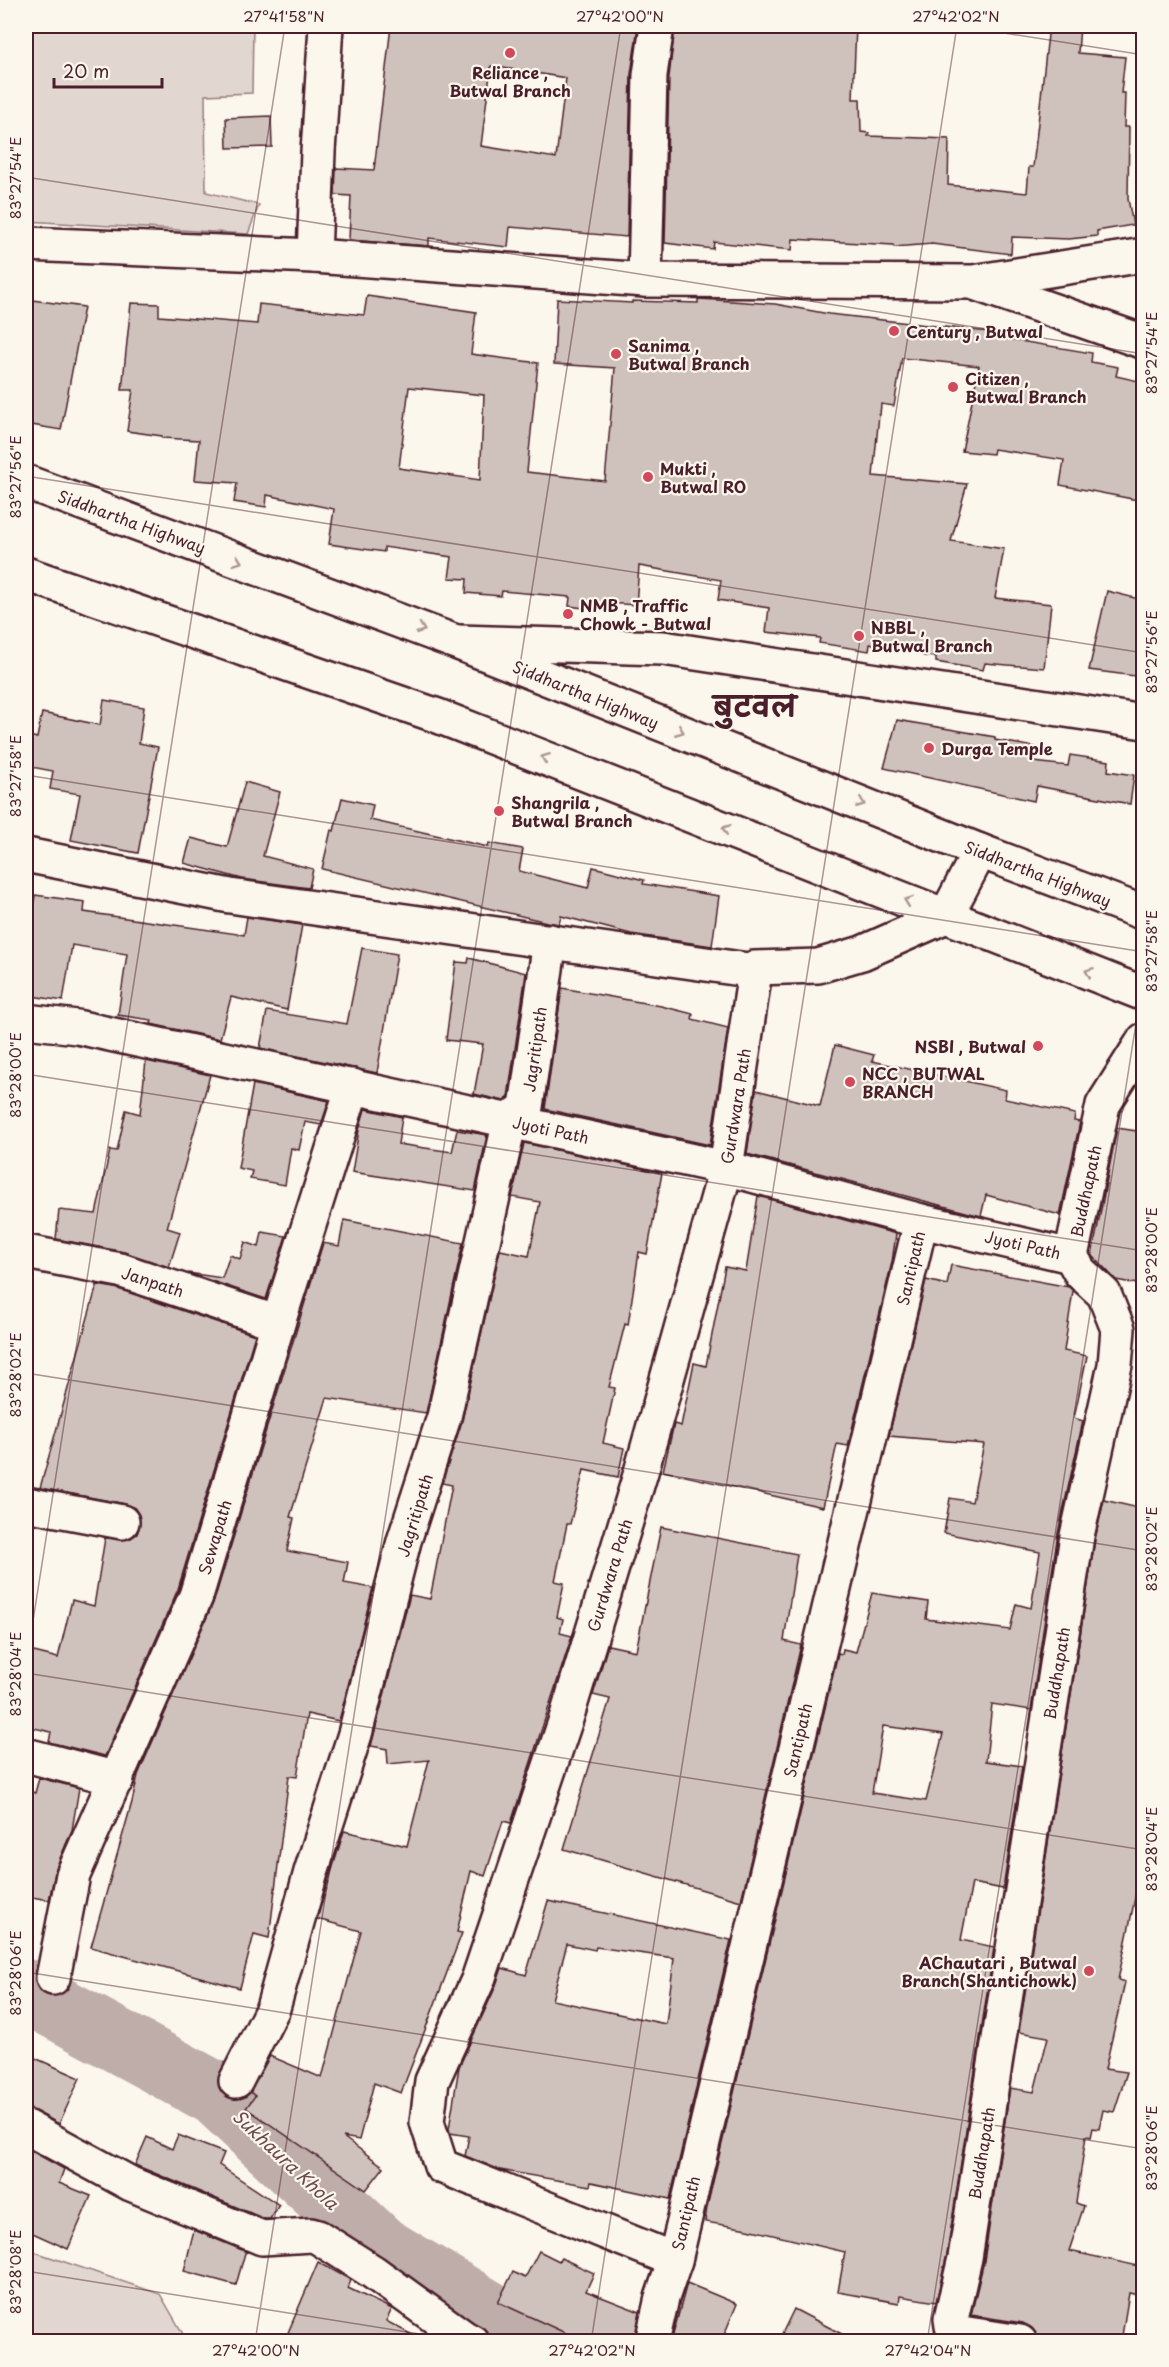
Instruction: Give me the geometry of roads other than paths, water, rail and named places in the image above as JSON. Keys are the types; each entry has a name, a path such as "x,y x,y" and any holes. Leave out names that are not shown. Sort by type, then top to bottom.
{"main road":[{"path":"314,256 326,26"},
{"path":"645,280 650,75 657,26"},
{"path":"26,244 314,256 645,280 973,282 1143,255"},
{"path":"973,282 1143,342"},
{"name":"Siddhartha Highway","path":"26,482 456,642 980,851 1143,913"},
{"path":"26,574 438,716 1143,993"},
{"path":"456,642 663,648 1143,722"},
{"path":"26,855 230,896 755,971 754,968 818,966 862,953 946,916 980,851"},
{"name":"Jagritipath","path":"236,2081 273,2008 311,1872 355,1734 404,1541 444,1417 510,1120 526,1107 550,941"},
{"name":"Gurdwara Path","path":"675,2260 441,2166 427,2122 432,2081 477,1980 567,1716 641,1472 726,1168 755,971"},
{"name":"Jyoti Path","path":"26,1021 77,1027 726,1168 921,1221 1071,1256"},
{"name":"Buddhapath","path":"1020,2342 955,2332 951,2319 965,2258 1077,1536 1115,1365 1118,1329 1104,1294 1080,1272 1071,1256 1103,1105 1143,1040"},
{"name":"Sewapath","path":"53,1978 73,1875 196,1596 278,1323 353,1086"},
{"name":"Santipath","path":"652,2342 662,2298 675,2260 921,1221"},
{"name":"Janpath","path":"26,1252 120,1270 278,1323"},
{"path":"26,1504 122,1522"},
{"path":"26,1755 117,1779"},
{"path":"26,2127 131,2184 262,2238 311,2235 318,2237 373,2272 472,2342"}],"waterway":[{"name":"Sukhaura Khola","path":"26,1991 216,2094 381,2248 538,2342"}],"place":[{"name":"Reliance , Butwal Branch","path":"510,53"},
{"name":"Century , Butwal","path":"894,331"},
{"name":"Sanima , Butwal Branch","path":"616,354"},
{"name":"Citizen , Butwal Branch","path":"953,387"},
{"name":"Mukti , Butwal RO","path":"648,477"},
{"name":"NMB , Traffic Chowk - Butwal","path":"568,614"},
{"name":"NBBL , Butwal Branch","path":"859,636"},
{"name":"Durga Temple","path":"929,748"},
{"name":"Shangrila , Butwal Branch","path":"499,811"},
{"name":"NSBI , Butwal","path":"1038,1046"},
{"name":"NCC , BUTWAL BRANCH","path":"850,1082"},
{"name":"AChautari , Butwal Branch(Shantichowk)","path":"1089,1971"}],"district":[{"name":"बुटवल","path":"755,705"}]}
